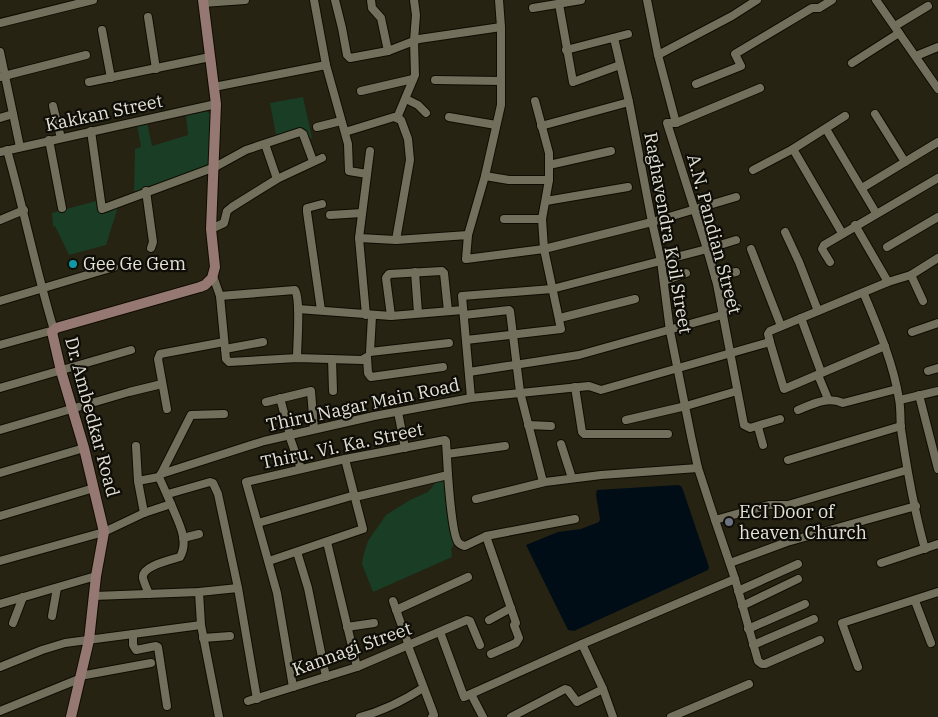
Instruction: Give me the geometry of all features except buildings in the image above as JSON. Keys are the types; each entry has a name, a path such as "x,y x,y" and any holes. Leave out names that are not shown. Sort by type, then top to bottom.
{"street":[{"path":"0,23 93,0"},
{"path":"245,0 203,1 216,104 212,229 215,267 213,276 220,296 226,358 229,362 297,358 362,360 367,357 369,376 371,377 443,367"},
{"path":"314,0 326,65 348,144 349,171 367,174"},
{"path":"335,0 348,57 350,58 388,51 414,41 501,27"},
{"path":"371,0 372,8 380,18 388,51"},
{"path":"397,118 415,75 414,41 416,15 414,0"},
{"path":"499,0 501,105 485,176 468,235 466,260 544,249 652,222 736,197"},
{"path":"533,8 580,0"},
{"path":"647,0 658,55 676,123 760,88"},
{"path":"696,84 741,66 735,54 812,8 819,8 832,0"},
{"path":"876,0 938,89"},
{"path":"658,55 732,16 751,1"},
{"path":"559,4 572,82 620,65"},
{"path":"852,63 928,6"},
{"path":"148,17 156,69"},
{"path":"102,30 110,78"},
{"path":"566,50 628,34"},
{"name":"Raghavendra Koil Street","path":"614,38 661,261 670,331 698,468 735,579 752,645"},
{"path":"916,56 938,46"},
{"path":"0,52 2,77 20,147"},
{"path":"2,77 86,55"},
{"path":"89,82 210,57"},
{"path":"214,87 326,65"},
{"path":"361,91 413,79"},
{"path":"435,80 501,81"},
{"path":"406,99 418,105 426,113"},
{"path":"466,340 561,329 544,249 542,219 549,180 549,165 548,153 535,101"},
{"path":"541,126 629,102"},
{"name":"Kakkan Street","path":"4,151 216,104"},
{"path":"53,106 61,138"},
{"path":"0,118 13,114"},
{"path":"875,114 905,162"},
{"path":"752,170 793,149 845,116"},
{"path":"345,132 394,117 401,120 408,139 410,160 396,240"},
{"path":"449,117 496,125"},
{"path":"317,127 341,121"},
{"name":"A.N. Pandian Street","path":"676,123 667,123 707,249 744,426 750,428 758,427"},
{"path":"826,129 876,213"},
{"path":"92,130 102,209 146,191 215,167 246,150 302,132 313,161"},
{"path":"49,140 62,208"},
{"path":"862,188 938,142"},
{"path":"265,144 277,179"},
{"path":"793,149 842,233"},
{"path":"0,345 54,330 41,289 24,210 4,151"},
{"path":"370,151 358,238 369,316 370,352 449,343"},
{"path":"549,165 610,151"},
{"path":"212,229 224,223 227,211 277,179 322,158"},
{"path":"485,176 509,180 549,180"},
{"path":"830,262 822,246 938,178"},
{"path":"546,201 628,187"},
{"path":"146,191 153,242 151,248"},
{"path":"322,204 311,206 307,212 322,310"},
{"path":"0,220 24,210"},
{"path":"330,215 362,212"},
{"path":"887,247 938,217"},
{"path":"504,219 542,219"},
{"path":"855,225 888,282"},
{"path":"785,232 818,311"},
{"path":"358,238 396,240 468,235"},
{"path":"471,398 462,296 552,289 736,240"},
{"path":"751,249 780,326"},
{"path":"885,346 784,388 769,339 769,333 780,326 864,294 888,282 911,275 936,262"},
{"path":"0,301 114,267"},
{"path":"391,316 387,275 415,272 439,271 444,273 448,311"},
{"path":"415,272 418,313"},
{"path":"714,277 736,272"},
{"path":"664,281 686,273"},
{"path":"911,275 923,301"},
{"name":"Dr. Ambedkar Road","path":"71,717 89,640 96,576 104,532 84,448 53,336 54,330 200,287 209,282 213,276"},
{"path":"220,296 295,290 297,292 298,309 297,358"},
{"path":"864,294 885,346 900,400 901,426 907,470 916,506 915,515 925,549"},
{"path":"560,318 635,299"},
{"path":"469,372 579,356 670,331 738,308"},
{"path":"298,309 369,316 448,311 464,313 510,310 520,392 543,482"},
{"path":"801,318 828,400"},
{"path":"912,332 938,324"},
{"name":"Thiru Nagar Main Road","path":"138,482 264,441 314,429 471,398 589,386 601,390 770,342 769,339"},
{"path":"167,409 158,359 160,354 263,342"},
{"path":"0,388 131,350"},
{"path":"332,359 333,391"},
{"path":"928,371 938,368"},
{"path":"0,430 162,384"},
{"path":"575,387 582,432 584,434 668,434"},
{"path":"798,410 828,400 835,399 843,403 897,389"},
{"path":"266,402 311,391 314,429"},
{"path":"626,420 686,406 737,391"},
{"path":"900,400 938,391"},
{"path":"919,395 938,469"},
{"path":"280,398 301,469"},
{"path":"398,412 404,448"},
{"path":"149,594 143,576 144,571 180,557 183,552 183,538 160,475 191,415 224,414"},
{"path":"764,445 758,427 780,419"},
{"path":"528,424 551,426"},
{"path":"788,460 901,426"},
{"name":"Thiru. Vi. Ka. Street","path":"258,522 246,482 345,459 445,440 447,454"},
{"path":"561,444 572,478"},
{"path":"136,446 138,482 144,513"},
{"path":"505,446 447,454 450,502 456,540 464,546 486,536 575,519"},
{"path":"0,473 84,448"},
{"path":"269,561 363,529 345,459"},
{"path":"476,499 543,482 698,468"},
{"path":"715,520 769,505 788,505 907,470"},
{"path":"293,687 277,593 258,522 355,496 448,475"},
{"path":"168,494 207,482 213,484 218,494 238,588 257,698"},
{"path":"0,516 94,488"},
{"path":"0,561 104,532 144,513 171,504"},
{"path":"730,563 787,542 916,506"},
{"path":"183,538 199,534"},
{"path":"486,536 516,623 514,625 518,641 491,654"},
{"path":"327,542 357,667"},
{"path":"881,563 938,544"},
{"path":"297,552 308,588 326,677"},
{"path":"738,591 798,564"},
{"path":"0,603 96,576"},
{"path":"396,610 468,577"},
{"path":"440,632 464,697 735,579"},
{"path":"742,606 798,579"},
{"path":"52,616 57,588"},
{"path":"94,596 199,592 238,588"},
{"path":"199,592 203,638 219,717"},
{"path":"858,667 842,623 938,592"},
{"path":"14,623 23,597"},
{"path":"393,601 433,714"},
{"path":"915,601 931,644"},
{"path":"748,629 805,604"},
{"path":"489,620 511,608"},
{"path":"814,619 752,645 758,661 762,664 820,640"},
{"name":"Kannagi Street","path":"248,701 357,667 465,620 470,621 480,645"},
{"path":"347,627 374,623"},
{"path":"0,667 65,643 201,625"},
{"path":"133,634 133,645 136,650 158,647 166,706"},
{"path":"203,638 230,636"},
{"path":"582,644 603,689 613,717"},
{"path":"0,711 80,678 151,663"},
{"path":"671,717 750,684"},
{"path":"360,717 389,708 423,688"},
{"path":"511,717 567,689 577,702 603,689"},
{"path":"471,694 483,717"},
{"path":"389,708 391,717"}],"green space":[{"path":"303,97 312,138 307,139 304,130 276,135 270,103"},
{"path":"207,111 210,114 211,157 209,165 134,194 135,149 141,147 137,125 147,123 152,146 188,135 186,114"},
{"path":"96,201 99,212 118,207 106,245 69,255 55,226 53,227 52,213"},
{"path":"438,480 446,484 454,540 451,549 452,557 373,592 362,564 368,541 386,515 410,500 428,492"}],"shaded area":[{"path":"678,485 683,490 709,567 708,570 574,631 568,630 526,545 558,532 581,529 599,522 597,490"}],"place":[{"name":"Gee Ge Gem","path":"73,264"},
{"name":"ECI Door of heaven Church","path":"729,522"}]}
